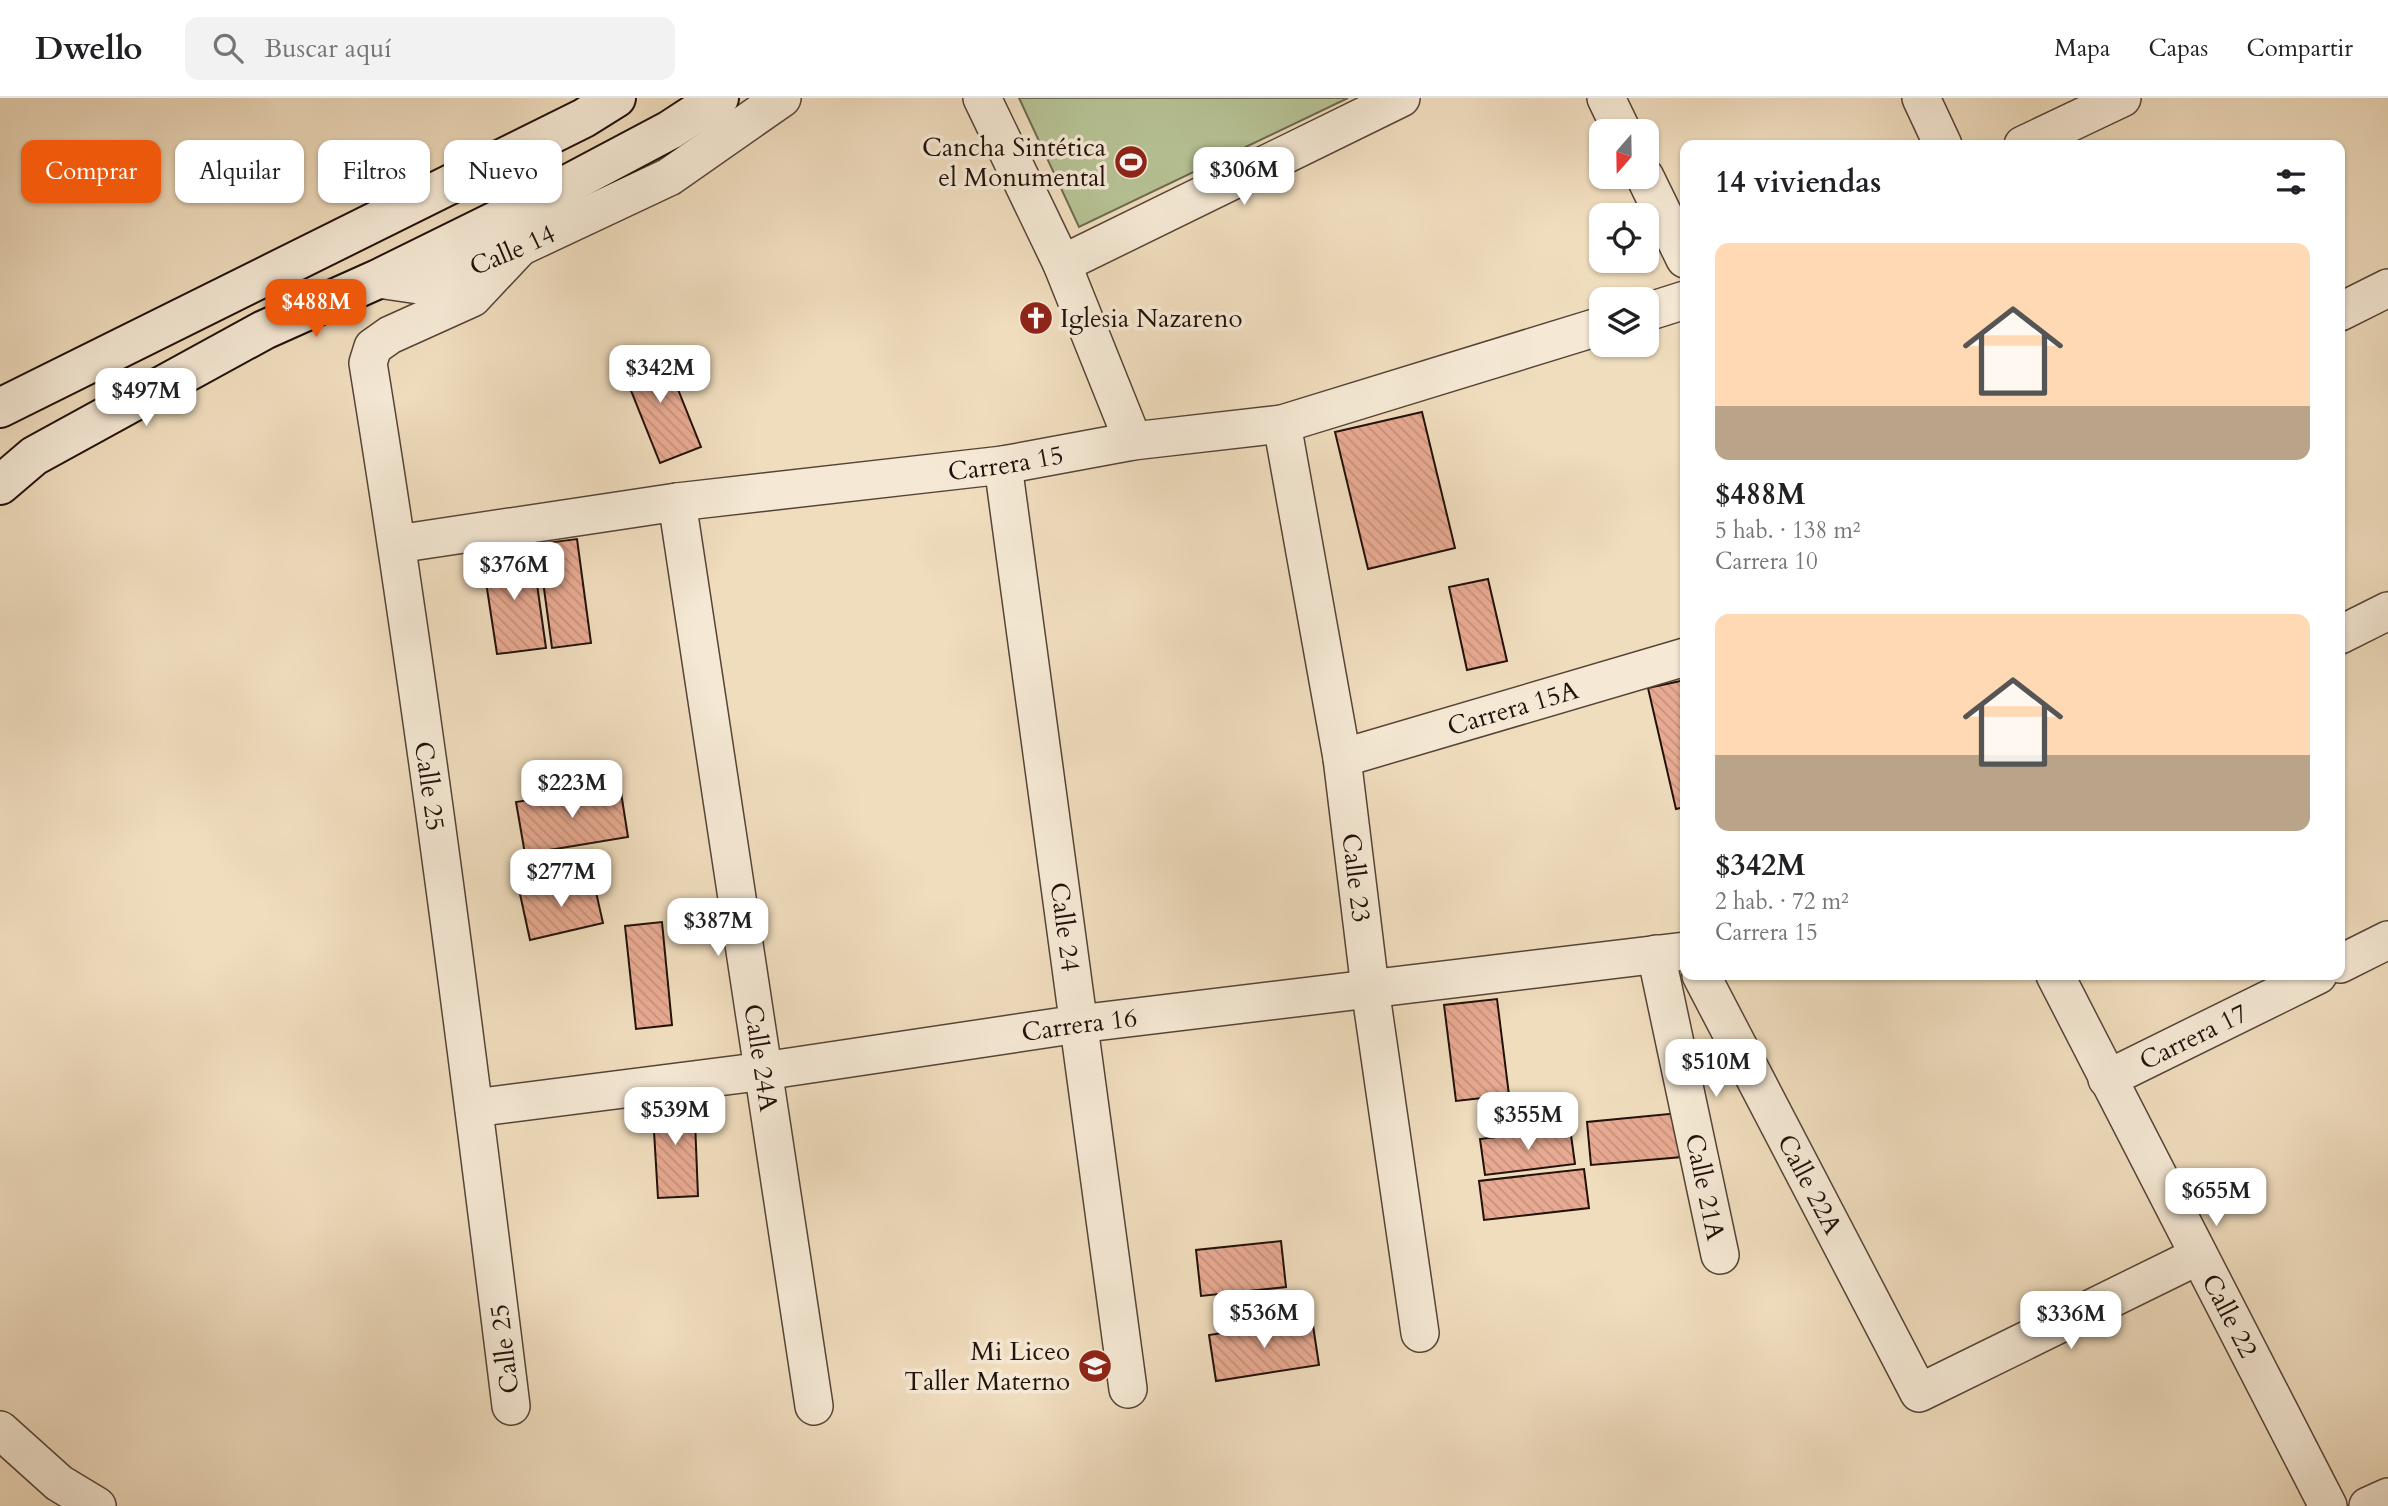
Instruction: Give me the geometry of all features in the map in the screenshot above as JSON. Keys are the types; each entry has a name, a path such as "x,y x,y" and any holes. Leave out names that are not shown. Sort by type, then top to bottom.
{"main road":[{"path":"0,408 584,118 616,98"},
{"path":"0,485 34,456 264,330 538,200 670,130 719,98"}],"street":[{"name":"Calle 14","path":"361,286 426,286 520,247 669,177 782,98"},
{"path":"982,98 1062,264 1133,441"},
{"path":"1062,264 1401,98"},
{"path":"1606,98 1616,119"},
{"path":"1921,98 1941,140"},
{"path":"2034,140 2122,98"},
{"path":"1651,189 1680,249"},
{"name":"Calle 25","path":"511,1406 474,1108 397,544 368,363 373,346 390,334 472,298 520,247"},
{"path":"2345,310 2388,288"},
{"path":"1659,308 1680,302"},
{"name":"Carrera 15","path":"397,544 677,502 1003,465 1133,441 1282,424 1589,330"},
{"name":"Calle 23","path":"1282,424 1342,758 1370,988 1420,1333"},
{"name":"Calle 24","path":"1003,465 1128,1389"},
{"name":"Calle 24A","path":"677,502 814,1406"},
{"path":"2345,632 2388,611"},
{"name":"Carrera 15A","path":"1342,758 1680,658"},
{"path":"2345,962 2388,940"},
{"name":"Carrera 16","path":"474,1108 764,1071 1078,1024 1670,953"},
{"name":"Calle 21A","path":"1670,953 1720,1255"},
{"name":"Calle 22A","path":"1704,980 1919,1393 2198,1256"},
{"name":"Calle 22","path":"2058,980 2328,1506"},
{"name":"Carrera 17","path":"2107,1079 2308,980"},
{"path":"0,1430 59,1483 96,1506"},
{"path":"2368,1506 2388,1497"}],"green space":[{"name":"Cancha Sintética el Monumental","path":"1019,98 1348,98 1079,227"}],"building":[{"path":"661,347 701,447 660,463 620,363"},
{"path":"1422,412 1455,548 1368,569 1335,432"},
{"path":"577,539 591,643 552,648 538,544"},
{"path":"532,549 546,648 497,654 482,556"},
{"path":"1488,579 1507,661 1467,670 1449,587"},
{"path":"1680,681 1680,808 1676,809 1648,688"},
{"path":"620,786 628,837 525,854 516,802"},
{"path":"593,879 603,923 530,940 520,894"},
{"path":"662,922 672,1025 636,1029 625,926"},
{"path":"1497,999 1509,1095 1456,1101 1444,1005"},
{"path":"694,1096 698,1196 658,1198 652,1098"},
{"path":"1679,1113 1682,1157 1591,1165 1587,1122"},
{"path":"1570,1128 1575,1164 1485,1175 1480,1139"},
{"path":"1584,1169 1589,1208 1484,1220 1479,1181"},
{"path":"1281,1241 1286,1287 1201,1296 1196,1250"},
{"path":"1312,1319 1319,1365 1216,1381 1209,1335"}],"place":[{"name":"Cancha Sintética el Monumental","path":"1131,162"},
{"name":"Iglesia Nazareno","path":"1036,318"},
{"name":"Mi Liceo Taller Materno","path":"1095,1366"}]}
